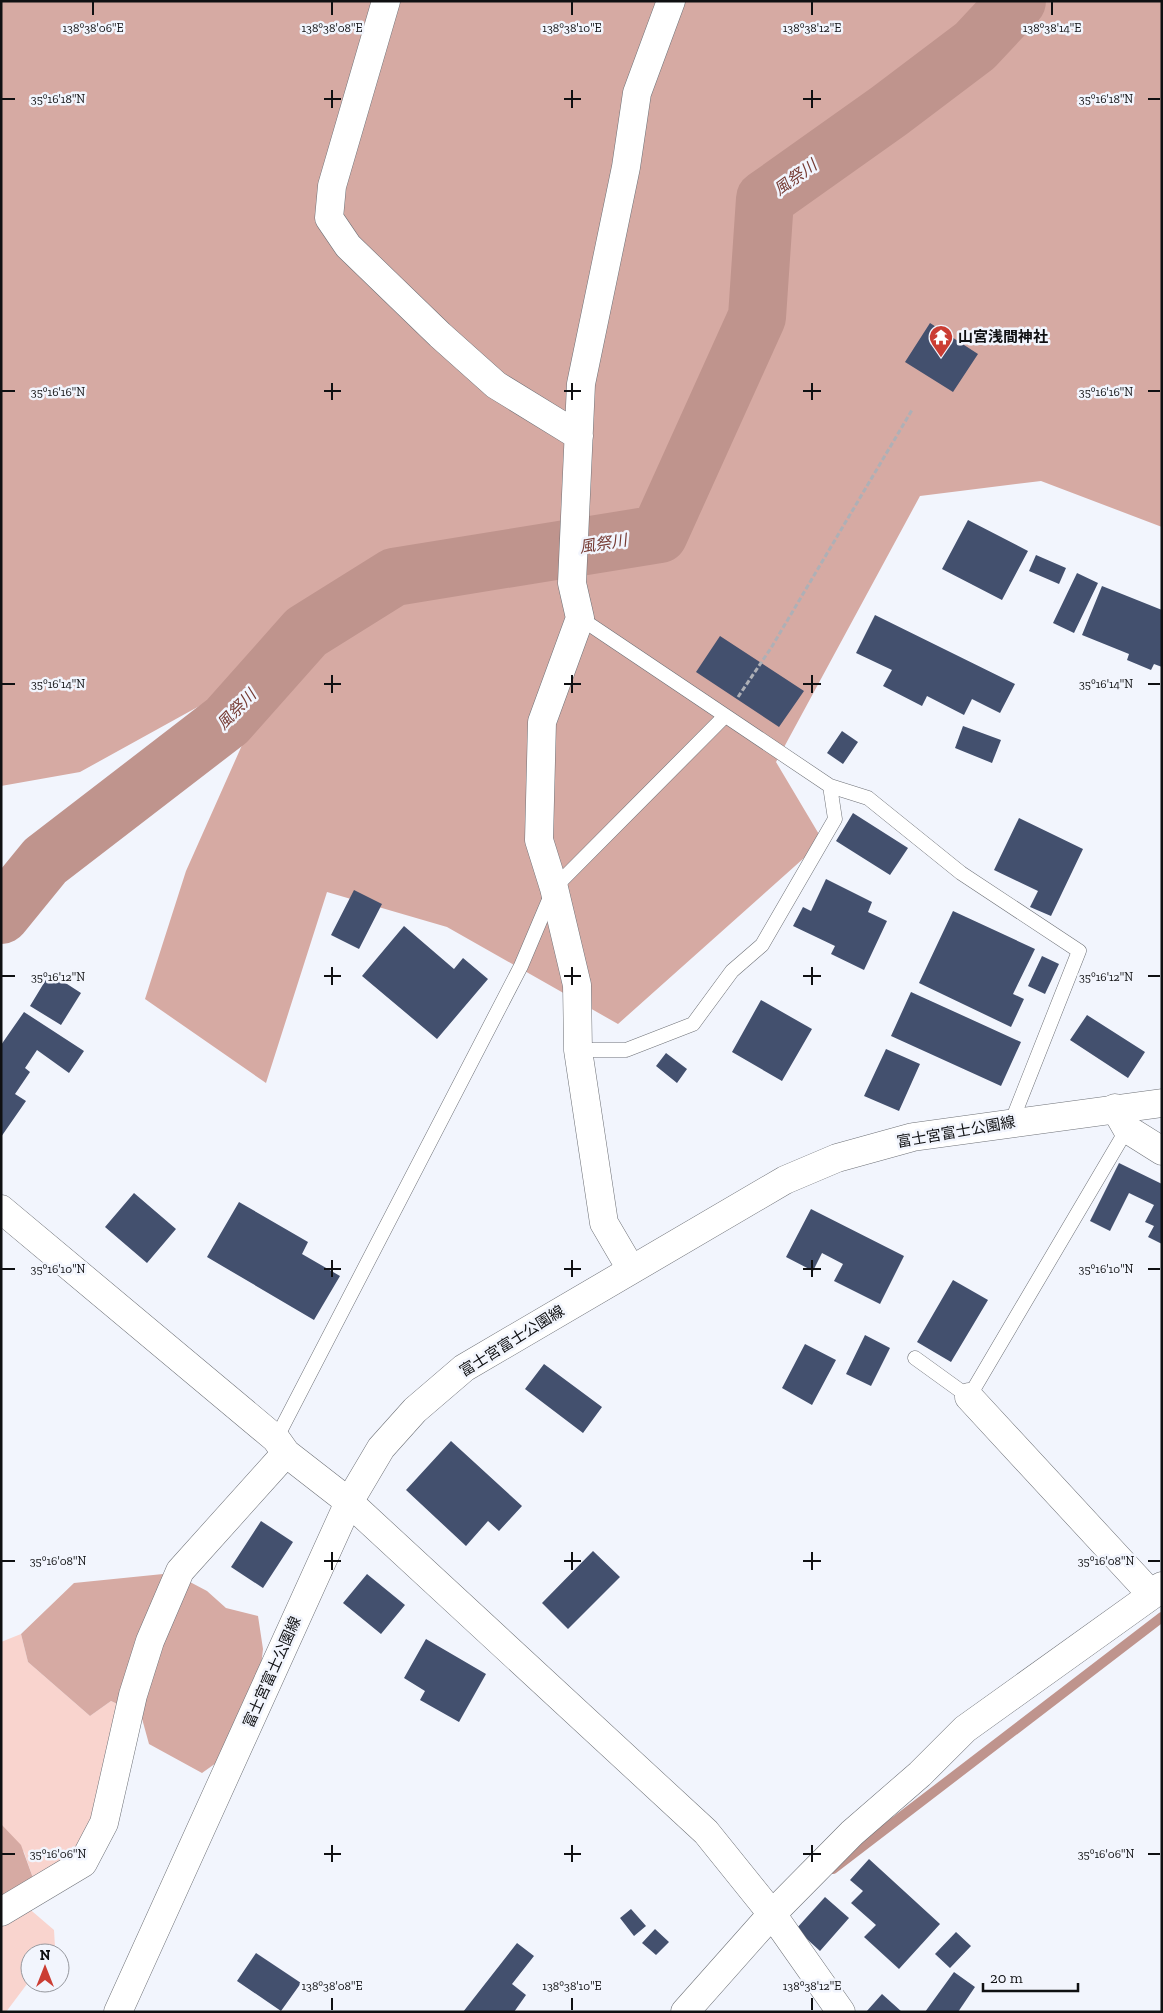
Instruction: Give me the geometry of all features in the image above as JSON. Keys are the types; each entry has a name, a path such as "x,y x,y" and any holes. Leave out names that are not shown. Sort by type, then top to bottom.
{"street":[{"path":"386,1 332,186 329,218 348,246 440,335 496,385 579,436"},
{"path":"630,1269 604,1223 578,1050 577,985 554,888 539,840 542,722 580,618 572,582 581,384 626,167 637,93 671,1"},
{"name":"富士宮富士公園線","path":"118,2012 350,1502 381,1448 415,1410 464,1368 630,1269 786,1180 837,1158 913,1137 1011,1123 1121,1119 1158,1100"},
{"path":"1121,1119 1162,1151"},
{"path":"1,1209 350,1502 706,1832 772,1914 841,2012"},
{"path":"686,2012 772,1914 852,1833 920,1774 965,1730 1157,1590 968,1397"},
{"path":"1,1912 83,1863 104,1823 133,1695 150,1641 180,1570 281,1446"}],"lane":[{"path":"580,618 830,786 868,798 961,873 1079,951 1011,1123"},
{"path":"281,1446 521,966 554,888 725,716"},
{"path":"578,1050 626,1050 693,1024 732,972 762,945 831,827 835,819 830,786"},
{"path":"915,1358 968,1397 1121,1119"}],"path":[{"path":"725,716 771,648 912,410"}],"shaded area":[{"path":"1,1 1162,1 1162,527 1041,481 920,496 776,762 823,841 618,1024 447,927 327,892 266,1083 145,999 186,871 279,662 80,772 1,786"},
{"path":"173,1573 207,1591 226,1608 258,1616 263,1649 258,1693 223,1758 202,1773 149,1744 141,1715 111,1701 90,1716 28,1662 21,1634 74,1583"},
{"path":"21,1634 28,1662 90,1716 111,1701 126,1708 105,1818 70,1864 33,1878 24,1852 1,1826 1,1642"},
{"path":"1,1824 21,1845 33,1878 1,1905"},
{"path":"26,1906 54,1930 55,1943 20,1943 20,1993 6,2012 1,2012 1,1919"}],"building":[{"name":"山宮浅間神社","path":"930,323 978,354 953,392 905,362"},
{"path":"968,520 1028,551 1002,600 942,569"},
{"path":"1036,555 1066,568 1059,584 1029,571"},
{"path":"1077,573 1098,583 1074,633 1053,623"},
{"path":"1102,586 1162,610 1162,667 1154,664 1151,670 1127,660 1129,654 1082,635"},
{"path":"875,615 1015,684 1000,713 972,699 964,715 927,696 922,706 883,686 892,670 856,653"},
{"path":"720,636 804,691 779,727 696,672"},
{"path":"963,726 1001,740 992,763 955,748"},
{"path":"842,731 858,742 843,764 827,753"},
{"path":"853,813 908,848 890,875 836,841"},
{"path":"1019,818 1083,849 1051,916 1030,907 1038,891 994,870"},
{"path":"826,879 872,902 868,912 887,921 864,970 831,954 835,946 793,926 803,907 811,911"},
{"path":"354,890 382,904 359,949 331,935"},
{"path":"953,911 1035,949 1013,994 1024,999 1011,1027 919,983"},
{"path":"404,926 454,969 463,958 488,979 437,1039 362,976"},
{"path":"1042,956 1059,964 1045,994 1028,986"},
{"path":"50,973 81,993 61,1025 30,1006"},
{"path":"911,992 1021,1042 1001,1086 891,1036"},
{"path":"761,1000 812,1029 782,1081 732,1052"},
{"path":"24,1012 84,1051 69,1073 37,1050 25,1068 30,1072 15,1094 26,1101 1,1137 1,1045"},
{"path":"1087,1015 1145,1052 1128,1078 1070,1040"},
{"path":"886,1049 920,1064 899,1111 864,1096"},
{"path":"666,1053 687,1069 677,1083 656,1066"},
{"path":"1119,1163 1162,1184 1162,1244 1148,1237 1154,1226 1145,1222 1154,1205 1129,1193 1110,1231 1090,1221"},
{"path":"134,1193 176,1229 147,1263 105,1227"},
{"path":"239,1202 308,1242 302,1254 340,1276 314,1320 207,1257"},
{"path":"811,1209 904,1256 880,1304 834,1281 843,1264 822,1253 813,1271 786,1257"},
{"path":"953,1280 988,1300 951,1362 917,1342"},
{"path":"865,1335 890,1348 871,1386 846,1374"},
{"path":"805,1344 836,1360 812,1405 782,1388"},
{"path":"544,1364 602,1407 583,1433 525,1389"},
{"path":"451,1441 522,1506 499,1531 488,1521 466,1546 406,1490"},
{"path":"261,1521 293,1542 263,1588 231,1567"},
{"path":"593,1551 620,1577 568,1629 542,1603"},
{"path":"367,1574 405,1605 381,1634 343,1603"},
{"path":"426,1639 486,1674 459,1722 420,1700 425,1691 404,1678"},
{"path":"869,1859 940,1924 899,1969 864,1937 876,1925 851,1903 863,1891 850,1880"},
{"path":"825,1897 849,1918 820,1951 796,1929"},
{"path":"631,1909 646,1926 634,1936 620,1918"},
{"path":"655,1929 669,1942 656,1955 642,1943"},
{"path":"956,1932 971,1946 950,1968 935,1954"},
{"path":"517,1943 534,1956 512,1984 526,1995 514,2012 463,2012"},
{"path":"256,1953 301,1983 281,2011 237,1981"},
{"path":"954,1972 975,1987 958,2012 925,2012"},
{"path":"882,1994 902,2012 866,2012"}],"waterway":[{"name":"風祭川","path":"1,915 45,861 227,721 306,632 394,577 659,534 757,317 765,199 889,111 975,46 1017,1"},
{"path":"833,1869 1162,1617"}],"place":[{"name":"山宮浅間神社","path":"941,358"}]}
